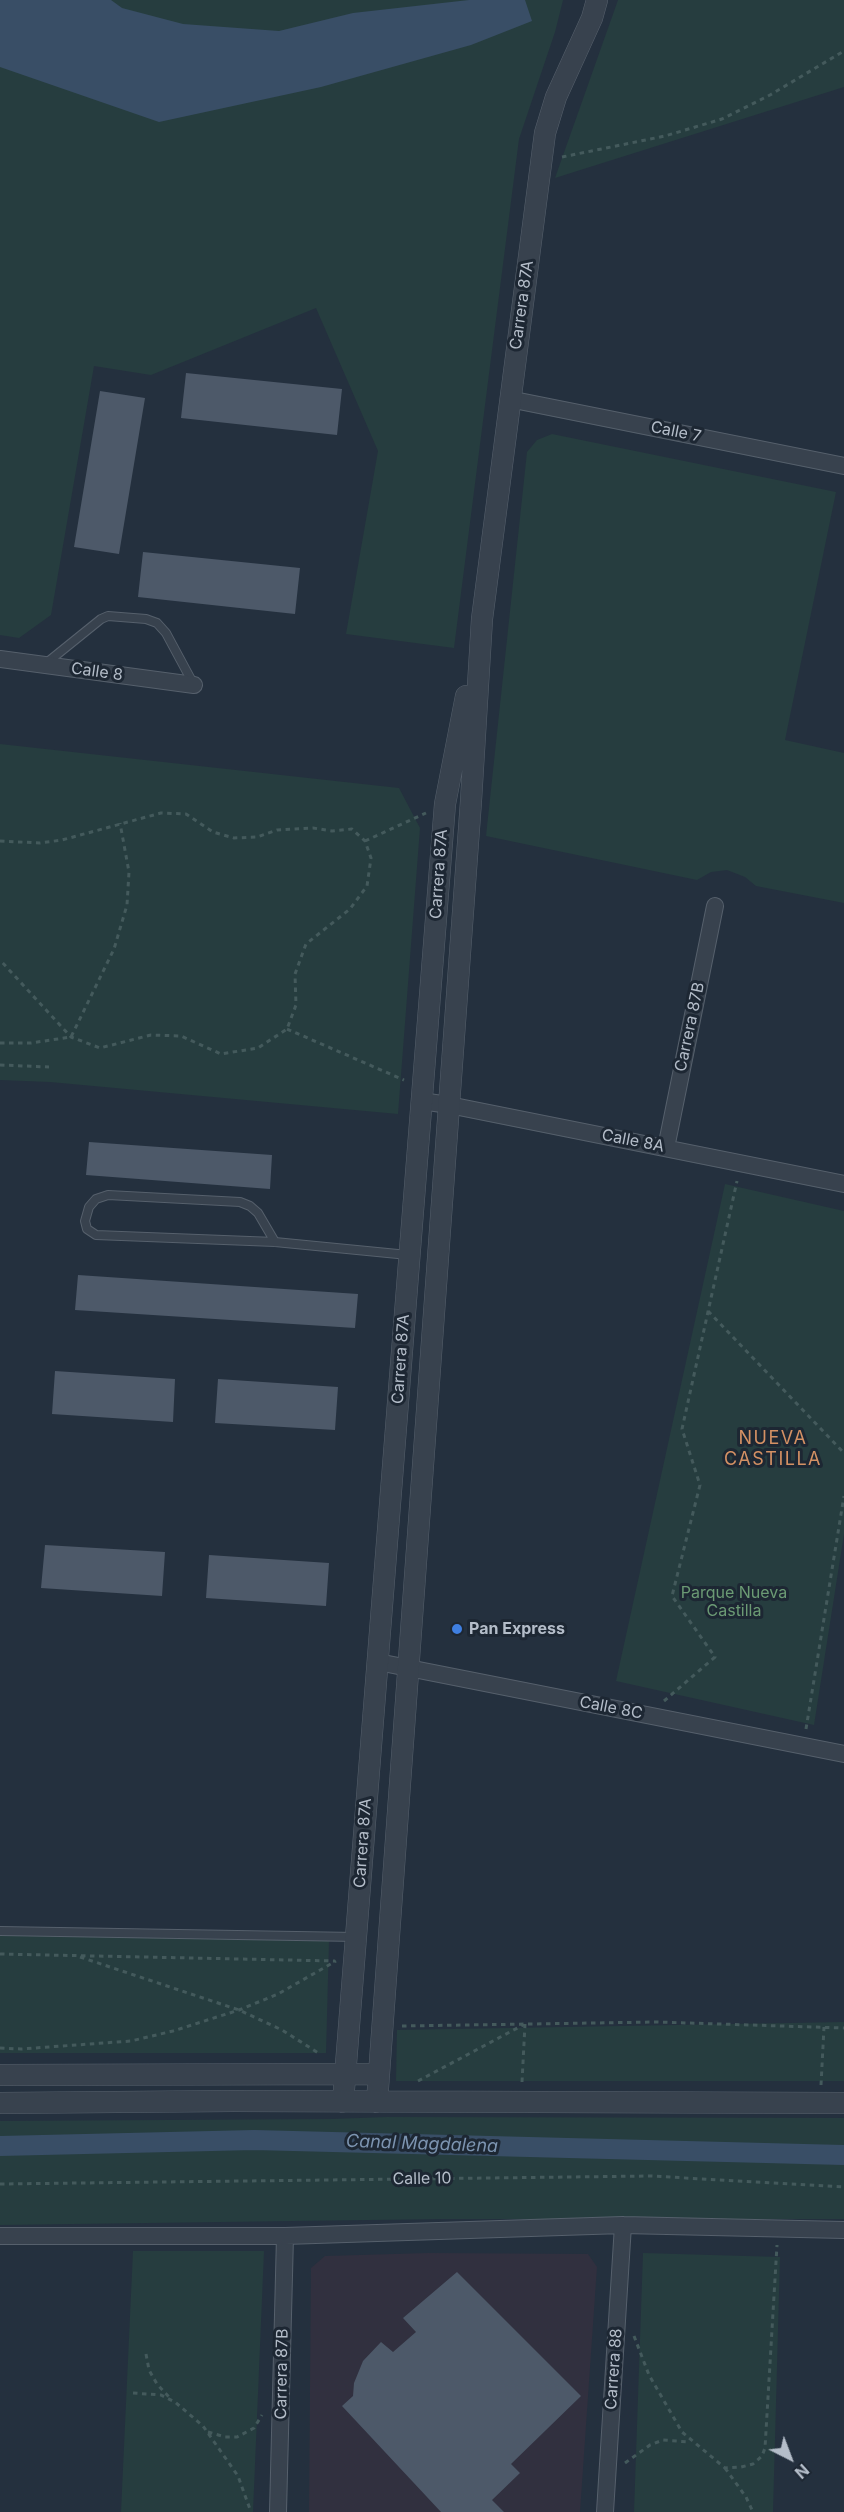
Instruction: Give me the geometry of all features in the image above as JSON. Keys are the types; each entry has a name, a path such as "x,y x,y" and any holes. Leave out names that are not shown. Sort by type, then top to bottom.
{"street":[{"name":"Carrera 87A","path":"377,2102 482,619 545,133 556,97 592,18 597,0"},
{"name":"Calle 7","path":"509,399 844,466"},
{"name":"Carrera 87A","path":"343,2102 345,1961 356,1937 445,804 482,619"},
{"name":"Calle 8","path":"0,659 194,685"},
{"name":"Carrera 87B","path":"666,1148 715,906"},
{"name":"Calle 8A","path":"422,1095 449,1105 844,1184"},
{"name":"Calle 8C","path":"378,1662 844,1754"},
{"path":"0,2075 379,2074"},
{"path":"0,2103 844,2103"},
{"path":"0,2236 285,2236 623,2225 844,2230"},
{"name":"Carrera 88","path":"605,2512 623,2225"},
{"name":"Carrera 87B","path":"278,2512 285,2236"}],"lane":[{"path":"43,665 101,619 108,616 146,619 157,623 166,633 194,685"},
{"path":"275,1242 258,1213 250,1206 240,1202 108,1196 96,1199 89,1208 85,1221 87,1229 96,1235 275,1242 410,1255"},
{"path":"0,1931 356,1937"}],"path":[{"path":"542,158 664,136 722,119 770,95 844,51"},
{"path":"365,841 445,804"},
{"path":"0,841 40,843 62,840 161,813 186,814 213,832 234,838 257,837 277,830 352,829 365,841 371,858 367,886 350,909 306,944 296,974 296,1005 287,1029 258,1047 221,1054 181,1036 151,1035 100,1048 71,1037 0,960"},
{"path":"71,1037 114,949 127,905 129,872 120,823"},
{"path":"287,1029 422,1095"},
{"path":"0,1043 31,1043 71,1037"},
{"path":"0,1065 49,1067"},
{"path":"646,1715 716,1657 672,1596 700,1485 682,1429 741,1163"},
{"path":"708,1311 844,1453"},
{"path":"803,1746 844,1496"},
{"path":"0,1954 345,1961"},
{"path":"76,1955 239,2010 282,2030 345,2073"},
{"path":"0,2048 21,2049 131,2041 173,2031 239,2010 278,1994 345,1961"},
{"path":"383,2026 657,2022 844,2028"},
{"path":"409,2085 525,2024"},
{"path":"521,2102 525,2024"},
{"path":"820,2103 824,2027"},
{"name":"Calle 10","path":"0,2184 651,2176 844,2187"},
{"path":"724,2468 741,2468 753,2464 762,2456 765,2448 778,2229"},
{"path":"634,2333 649,2375 673,2419 691,2442 724,2468 746,2497 753,2512"},
{"path":"146,2354 149,2370 157,2384 207,2431 238,2476 251,2512"},
{"path":"133,2393 160,2395 175,2402"},
{"path":"207,2431 225,2437 237,2437 254,2428 262,2415"},
{"path":"607,2477 650,2445 663,2440 691,2442"}],"shaded area":[{"path":"0,0 111,0 122,8 183,24 279,31 353,13 469,0 525,0 532,21 471,45 321,87 159,122 0,67"},
{"path":"428,2253 588,2254 597,2267 580,2512 309,2512 311,2268 325,2256"}],"green space":[{"path":"0,0 563,0 555,32 519,139 454,648 346,634 378,451 316,308 151,375 94,366 51,615 19,638 0,635"},
{"path":"618,0 844,0 844,87 555,178"},
{"path":"552,434 836,492 785,740 844,753 844,903 756,886 745,877 727,870 711,872 697,880 486,836 527,452 537,440"},
{"path":"0,744 399,788 420,828 398,1114 50,1082 0,1080"},
{"name":"Parque Nueva Castilla","path":"725,1184 844,1211 844,1534 814,1725 616,1681"},
{"path":"0,1932 329,1941 326,2053 0,2053"},
{"path":"844,2022 844,2081 396,2081 397,2030"},
{"path":"387,2117 844,2118 844,2219 442,2219 0,2225 0,2121"},
{"path":"133,2251 264,2251 253,2512 121,2512"},
{"path":"643,2253 780,2257 773,2512 634,2512"}],"building":[{"path":"186,373 342,389 337,435 181,418"},
{"path":"100,391 145,398 119,554 74,547"},
{"path":"143,552 300,568 295,614 138,597"},
{"path":"89,1142 272,1155 270,1189 86,1175"},
{"path":"78,1275 358,1294 355,1328 75,1310"},
{"path":"55,1371 175,1379 173,1422 52,1414"},
{"path":"218,1379 338,1387 335,1430 215,1423"},
{"path":"45,1545 165,1552 162,1596 41,1588"},
{"path":"209,1555 329,1563 326,1606 206,1598"},
{"path":"457,2272 581,2396 511,2464 520,2473 492,2500 504,2512 441,2512 342,2406 353,2396 354,2383 363,2361 381,2342 393,2352 416,2332 403,2318"}],"waterway":[{"name":"Canal Magdalena","path":"0,2146 254,2140 844,2155"}],"place":[{"name":"Pan Express","path":"457,1629"}],"district":[{"name":"NUEVA CASTILLA","path":"773,1449"}]}
